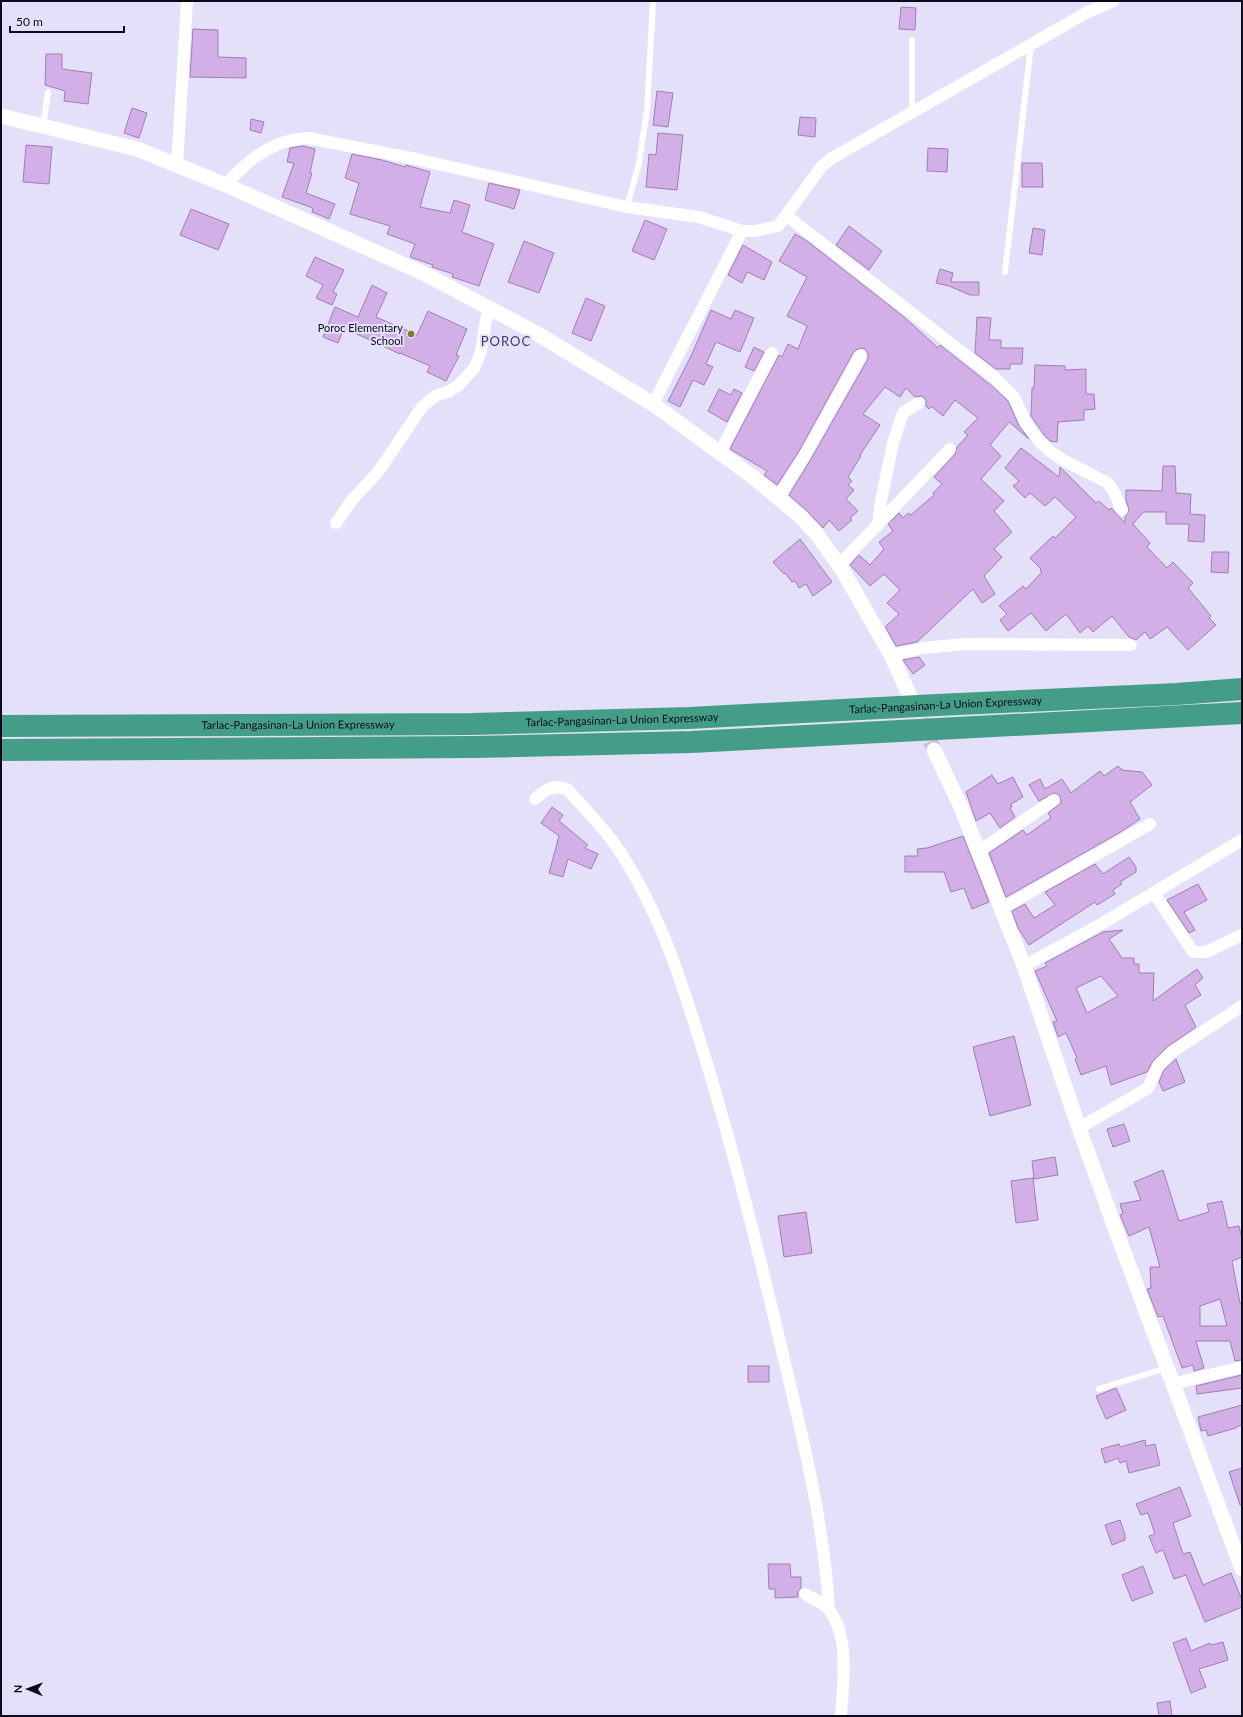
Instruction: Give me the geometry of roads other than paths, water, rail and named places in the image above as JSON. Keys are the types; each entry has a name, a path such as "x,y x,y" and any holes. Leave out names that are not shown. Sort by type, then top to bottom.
{"highway":[{"name":"Tarlac-Pangasinan-La Union Expressway","path":"1,726 472,724 689,718 904,701 937,705 1177,694 1242,689"},
{"name":"Tarlac-Pangasinan-La Union Expressway","path":"1,750 474,747 691,742 946,728 1198,717 1242,713"}],"street":[{"path":"177,165 186,1"},
{"path":"226,185 241,167 255,156 294,138 308,138 416,159 627,208 699,217 742,231 755,232 768,230 778,226 787,216 822,166 832,158 1086,12 1113,1"},
{"path":"1,116 137,149 226,185 425,274 538,334 653,404 720,452 800,516 816,533 839,565 891,655 904,701"},
{"path":"787,216 995,378 1014,397 1026,423 1039,441 1062,460 1108,483 1122,510"},
{"path":"653,404 742,231"},
{"path":"336,523 352,500 378,472 422,407 435,396 448,392 459,385 475,367 481,350 488,308"},
{"path":"720,452 772,353"},
{"path":"778,498 805,455 861,355"},
{"path":"878,524 882,494 902,416 904,412 919,403"},
{"path":"839,565 950,449"},
{"path":"891,655 923,648 965,644 1131,645"},
{"path":"934,750 961,807 1024,966 1079,1128 1166,1368 1242,1569"},
{"path":"535,799 540,794 555,787 562,786 568,790 614,843 645,897 682,983 728,1136 751,1220 794,1397 816,1501 826,1573 828,1609"},
{"path":"979,851 1054,800"},
{"path":"1001,909 1150,824"},
{"path":"1024,966 1154,893 1242,840"},
{"path":"1154,893 1192,952 1206,952 1242,935"},
{"path":"1079,1128 1148,1088 1158,1066 1172,1052 1242,1006"},
{"path":"1172,1384 1242,1367"},
{"path":"805,1594 828,1609 837,1623 842,1645 844,1670 842,1716"}],"lane":[{"path":"627,208 639,164 647,110 653,1"},
{"path":"912,40 912,113"},
{"path":"1005,272 1031,44"},
{"path":"44,126 48,92"},
{"path":"1099,1389 1166,1368"}],"tunnel":[{"path":"912,699 934,750"}],"place":[{"name":"Poroc Elementary School","path":"411,334"}],"district":[{"name":"POROC","path":"506,341"}]}
